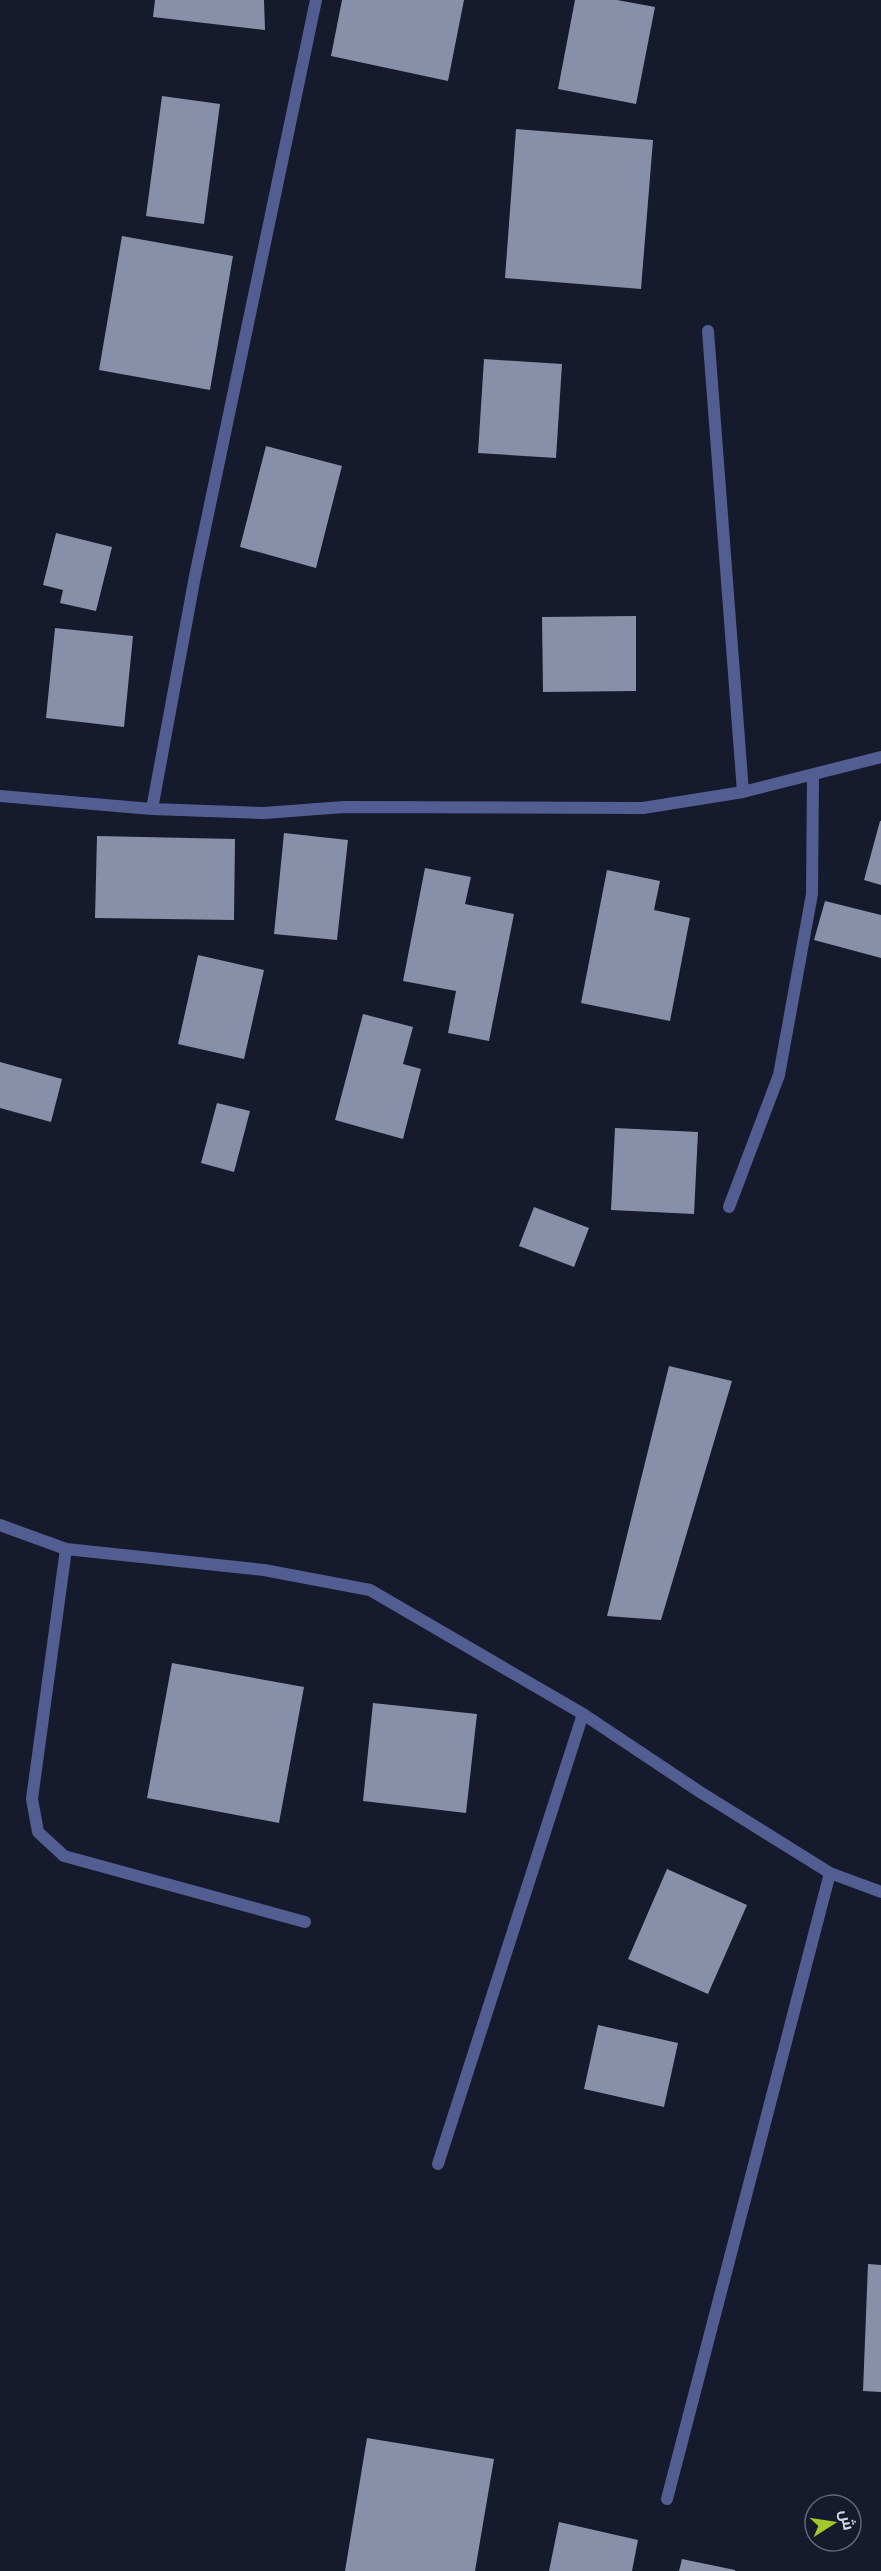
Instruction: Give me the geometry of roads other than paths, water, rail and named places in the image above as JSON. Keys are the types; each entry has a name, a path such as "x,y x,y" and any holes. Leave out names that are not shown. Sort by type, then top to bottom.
{"street":[{"path":"152,809 195,576 316,0"},
{"path":"708,331 743,792"},
{"path":"0,796 152,809 264,813 355,807 643,808 743,792 881,757"},
{"path":"729,1208 778,1075 812,894 813,776"},
{"path":"0,1525 66,1549 264,1570 370,1590 583,1714 700,1792 830,1873 881,1892"},
{"path":"66,1549 32,1799 38,1832 64,1856 305,1922"},
{"path":"438,2164 583,1714"},
{"path":"668,2499 830,1873"}]}
